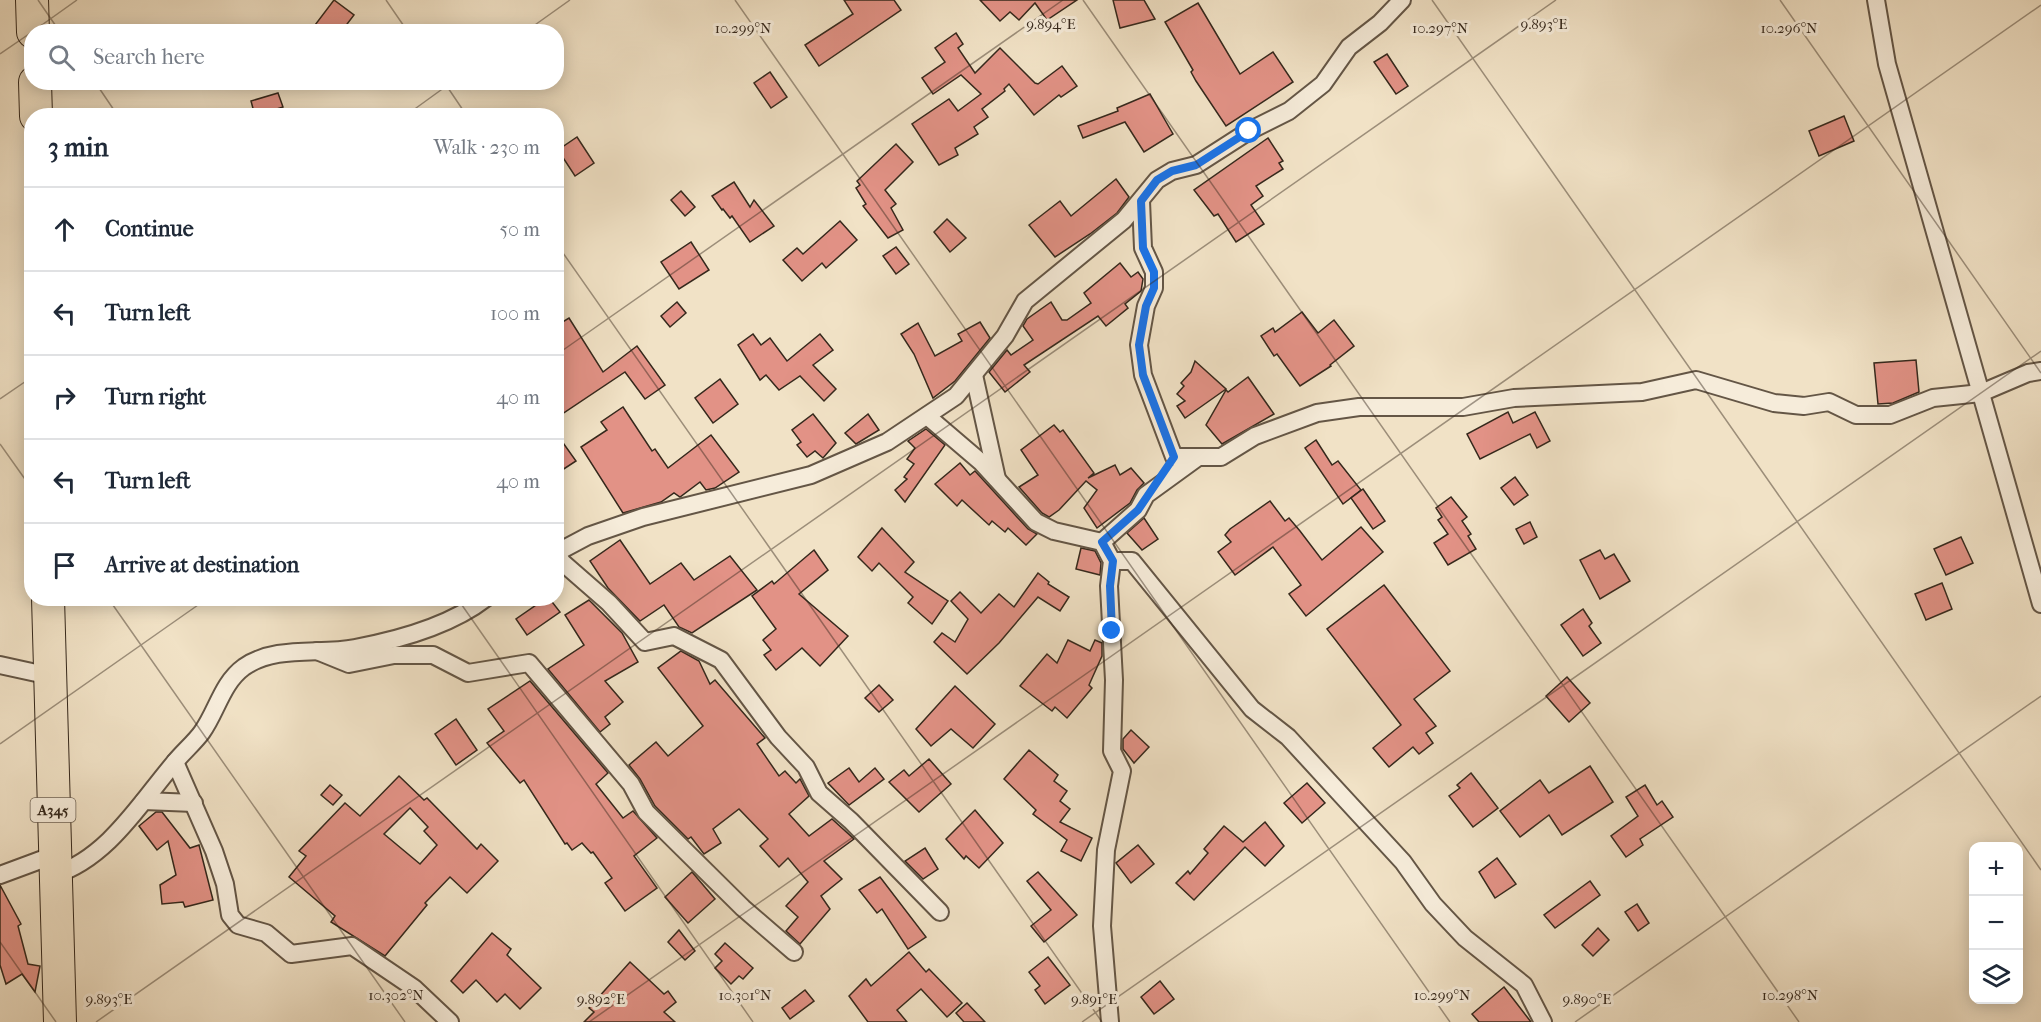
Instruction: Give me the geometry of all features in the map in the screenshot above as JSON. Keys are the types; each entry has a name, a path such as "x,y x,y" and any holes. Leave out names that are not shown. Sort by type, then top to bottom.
{"highway":[{"path":"33,0 33,24"},
{"path":"35,90 36,108"},
{"name":"A345","path":"48,606 60,1022"}],"street":[{"path":"564,549 588,536 643,517 811,475 887,442 927,416 956,396 974,375 1005,336 1025,301 1124,220 1157,180 1172,171 1196,165 1240,136 1289,111 1323,84 1348,47 1380,23 1402,0"},
{"path":"1876,0 1887,64 2041,604"},
{"path":"1141,201 1143,248 1154,272 1154,288 1146,306 1139,345 1143,375 1174,457"},
{"path":"1174,457 1221,457 1255,436 1317,413 1359,407 1463,407 1514,398 1642,392 1696,380 1774,403 1804,406 1829,402 1856,415 1890,415 1934,398 1981,393 2028,373 2041,371"},
{"path":"974,375 998,480"},
{"path":"927,416 998,480 1036,522 1054,531 1102,542 1113,561 1110,586 1114,680 1112,751 1122,771 1106,850 1102,926 1110,1022"},
{"path":"1102,542 1138,510 1146,495 1174,457"},
{"path":"1146,495 1197,458"},
{"path":"1113,561 1132,561 1252,709 1288,737 1403,862 1433,904 1465,938 1524,985 1543,1022"},
{"path":"564,564 609,603 645,642 674,636 721,660 778,737 806,767 819,794 851,821 940,912"},
{"path":"0,875 54,865 74,869 92,855 144,801 203,731 231,679 245,666 273,656 354,649 429,628 476,606"},
{"path":"317,651 350,664 394,655 433,655 468,674 530,663 631,784 646,812 743,908 794,952"},
{"path":"0,665 50,676"},
{"path":"175,762 194,803 225,885 230,915 238,925 266,933 291,954 352,946 414,988 450,1022"},
{"path":"144,801 194,803"}],"building":[{"path":"334,0 354,15 347,24 316,24"},
{"path":"844,0 894,0 901,10 819,66 805,45 853,14"},
{"path":"980,0 1077,0 1047,20 1035,3 1019,20 1010,12 1000,21"},
{"path":"1113,0 1144,0 1155,19 1120,28"},
{"path":"1198,3 1240,74 1273,52 1293,82 1226,126 1196,81 1191,72 1193,70 1165,22"},
{"path":"956,33 963,44 958,48 975,73 1000,48 1035,83 1038,84 1062,66 1077,86 1061,97 1059,95 1034,115 1009,84 1004,89 1005,91 982,109 988,117 974,127 978,134 955,148 958,155 939,165 912,124 949,99 958,111 981,94 961,75 933,94 922,78 945,62 935,48"},
{"path":"1387,54 1408,86 1396,94 1374,62"},
{"path":"770,72 787,97 771,108 754,83"},
{"path":"278,93 283,107 253,108 251,101"},
{"path":"1150,94 1173,134 1144,152 1125,122 1083,138 1078,126 1118,111 1117,108"},
{"path":"1844,116 1854,141 1819,156 1809,131"},
{"path":"577,137 594,163 575,176 564,159 564,146"},
{"path":"1268,138 1283,161 1279,163 1283,169 1256,186 1263,196 1251,205 1264,224 1236,242 1218,214 1214,216 1194,190"},
{"path":"896,144 913,162 885,190 896,204 891,208 903,230 888,238 863,206 866,204 856,188 860,185 857,181"},
{"path":"1116,179 1129,197 1117,213 1055,257 1029,225 1060,201 1071,216"},
{"path":"734,182 750,207 754,200 774,226 750,242 732,216 730,218 722,210 712,196"},
{"path":"681,191 695,207 685,216 671,200"},
{"path":"947,219 966,238 950,252 934,232"},
{"path":"840,221 857,240 826,268 822,263 802,281 783,260 797,248 803,254"},
{"path":"691,242 709,270 679,289 661,262"},
{"path":"896,247 909,264 896,274 883,256"},
{"path":"1120,263 1131,277 1138,272 1143,279 1141,291 1125,304 1128,308 1106,326 1098,316 1024,365 1030,372 1005,392 989,372 1007,350 1011,355 1033,340 1023,326 1027,319 1051,302 1062,320 1067,320 1091,303 1084,293"},
{"path":"677,302 686,313 670,327 661,316"},
{"path":"1302,312 1318,333 1334,320 1354,346 1331,366 1300,386 1277,354 1274,356 1261,336 1273,328 1275,332"},
{"path":"569,318 603,372 637,346 665,385 645,399 625,372 564,413 564,321"},
{"path":"980,322 990,338 955,381 933,398 914,354 901,334 918,323 935,356 962,341 958,334"},
{"path":"753,334 761,345 770,338 787,361 820,334 833,350 813,365 836,389 824,401 800,376 779,390 766,375 760,380 738,345"},
{"path":"1916,360 1919,392 1893,403 1878,404 1874,363"},
{"path":"1195,361 1226,389 1185,418 1177,406 1185,401 1177,394 1184,386 1181,383 1191,372"},
{"path":"1248,377 1274,414 1222,444 1206,425 1226,390 1228,392"},
{"path":"720,379 738,404 713,423 695,398"},
{"path":"623,407 652,451 655,449 668,468 711,435 739,472 715,488 706,490 700,482 680,497 674,493 661,502 623,513 581,447 607,430 601,422"},
{"path":"1508,412 1513,423 1535,412 1550,441 1537,448 1530,434 1480,459 1467,434"},
{"path":"813,414 836,443 823,458 815,451 807,457 797,445 801,442 792,430"},
{"path":"868,414 879,430 856,444 845,433"},
{"path":"1054,425 1060,432 1063,430 1094,473 1088,478 1115,465 1120,475 1131,468 1144,483 1130,503 1097,528 1084,508 1097,490 1086,481 1059,510 1049,517 1042,513 1019,487 1038,475 1021,450"},
{"path":"926,429 945,445 905,502 895,490 907,479 904,477 914,464 907,459 915,448 908,441"},
{"path":"1316,440 1332,465 1338,461 1361,490 1343,504 1305,448"},
{"path":"564,444 576,461 564,469"},
{"path":"960,463 970,475 975,471 1028,529 1037,534 1026,545 1008,528 1005,532 992,521 989,525 962,500 957,506 935,484"},
{"path":"1515,477 1528,495 1514,505 1501,488"},
{"path":"1363,489 1385,521 1373,529 1351,498"},
{"path":"1451,497 1467,517 1462,521 1471,534 1468,536 1476,549 1448,565 1434,543 1448,534 1438,520 1442,517 1436,508"},
{"path":"1270,501 1285,521 1289,518 1322,560 1361,527 1383,552 1306,616 1289,594 1301,585 1273,547 1235,575 1218,552 1231,542 1225,535 1230,529"},
{"path":"1144,518 1158,539 1142,550 1127,533"},
{"path":"1530,522 1537,537 1524,544 1516,529"},
{"path":"882,528 914,562 905,572 948,601 932,624 908,603 913,597 879,563 872,571 858,557"},
{"path":"1961,537 1973,563 1946,575 1934,549"},
{"path":"620,540 650,584 681,563 694,580 730,556 757,590 692,633 679,627 664,605 640,621 608,588 590,561"},
{"path":"1081,548 1095,551 1101,563 1100,575 1076,569"},
{"path":"814,550 828,570 799,594 848,636 820,666 802,648 776,670 764,655 771,650 763,640 776,629 752,596 772,581 774,584"},
{"path":"1600,550 1605,559 1614,554 1630,581 1600,599 1580,560"},
{"path":"1038,573 1049,582 1048,584 1069,597 1060,611 1038,597 999,643 967,674 934,642 942,633 955,642 968,619 951,601 960,592 981,613 999,594 1014,607"},
{"path":"1942,583 1952,609 1926,620 1915,594"},
{"path":"1384,585 1450,671 1414,699 1436,726 1426,733 1433,743 1419,754 1413,747 1389,767 1373,748 1401,725 1327,629"},
{"path":"589,600 622,633 638,662 605,681 623,702 605,717 610,724 600,732 548,669 584,645 565,615"},
{"path":"535,606 555,606 560,612 527,635 516,619"},
{"path":"1583,609 1592,623 1589,626 1601,643 1583,656 1561,625"},
{"path":"1068,640 1090,651 1095,640 1102,643 1102,656 1089,685 1092,688 1067,718 1055,707 1052,711 1020,686 1047,654 1057,663"},
{"path":"681,651 699,661 710,684 715,680 765,738 757,744 779,776 785,771 796,783 800,779 809,796 789,814 809,836 832,819 854,839 824,861 842,879 821,896 830,909 800,944 786,931 798,917 786,906 808,882 788,858 779,867 760,846 768,839 739,809 713,829 721,843 704,854 691,837 688,839 655,806 629,765 656,742 668,756 703,726 658,668"},
{"path":"1567,677 1590,703 1569,722 1546,696"},
{"path":"530,681 608,773 596,784 623,818 633,811 657,838 634,856 657,888 625,911 605,883 612,878 593,852 591,853 582,843 572,850 567,843 565,844 524,780 520,783 487,743 504,731 488,709"},
{"path":"879,685 893,700 879,712 865,698"},
{"path":"955,686 995,724 973,748 951,729 931,746 916,729"},
{"path":"456,719 477,750 456,765 435,734"},
{"path":"1131,730 1149,747 1134,763 1123,749 1123,739"},
{"path":"1029,750 1058,775 1054,781 1067,791 1060,801 1070,809 1060,822 1092,838 1081,861 1061,851 1067,840 1033,814 1036,810 1004,779"},
{"path":"929,759 951,784 919,812 889,782 904,770 909,776"},
{"path":"1590,766 1613,802 1562,835 1549,815 1520,837 1500,811 1540,780 1549,793"},
{"path":"849,768 859,782 875,768 884,779 849,805 828,783"},
{"path":"1471,773 1498,808 1473,827 1449,796 1460,788 1457,785"},
{"path":"399,776 424,800 427,798 477,849 481,844 498,861 467,893 450,877 425,903 427,905 385,956 331,922 335,916 289,877 306,856 299,851 345,803 360,816","holes":["410,808 428,827 424,831 437,845 420,864 384,834"]},
{"path":"1307,783 1325,803 1302,823 1284,803"},
{"path":"330,785 342,795 333,805 321,795"},
{"path":"1645,785 1657,805 1662,801 1673,817 1640,839 1643,845 1626,857 1611,836 1638,816 1626,797"},
{"path":"975,810 1003,843 979,868 966,856 964,859 946,839"},
{"path":"156,812 162,812 190,848 199,845 213,900 185,907 183,902 162,904 160,885 176,875 168,841 157,850 139,826"},
{"path":"1265,822 1284,846 1265,866 1245,847 1194,900 1176,883 1188,871 1190,874 1208,853 1204,849 1224,826 1243,842"},
{"path":"1138,845 1154,864 1131,883 1116,863"},
{"path":"925,848 938,869 923,879 905,861"},
{"path":"1497,858 1516,884 1495,898 1479,872"},
{"path":"692,872 715,899 688,923 665,897"},
{"path":"1038,872 1077,915 1044,942 1031,926 1051,910 1027,881"},
{"path":"880,877 926,937 908,949 882,909 877,913 859,890"},
{"path":"1590,881 1600,895 1555,928 1544,915"},
{"path":"0,885 21,924 18,926 28,964 40,966 35,992 22,974 6,984 0,965"},
{"path":"1637,904 1649,923 1638,931 1625,912"},
{"path":"1598,928 1609,940 1593,956 1582,945"},
{"path":"679,930 695,951 685,960 668,942"},
{"path":"492,933 511,949 507,955 541,988 520,1009 505,994 497,1002 476,980 463,993 451,981"},
{"path":"725,943 753,968 743,979 739,976 731,984 715,968 722,961 715,954"},
{"path":"909,952 926,972 929,969 962,1003 947,1017 921,989 897,1010 907,1022 868,1022 849,996 866,979 871,986"},
{"path":"1048,957 1070,985 1045,1004 1035,990 1040,986 1029,972"},
{"path":"630,962 664,994 668,991 676,1002 664,1012 675,1022 584,1022 594,1012 589,1008"},
{"path":"1160,981 1174,999 1154,1014 1141,997"},
{"path":"1504,987 1531,1022 1479,1022 1472,1014"},
{"path":"805,990 814,1001 790,1019 782,1008"},
{"path":"967,1003 985,1022 964,1022 956,1013"}],"route":[{"path":"1112,631 1110,586 1113,561 1102,542 1138,510 1146,495 1174,457 1143,375 1139,345 1146,306 1154,288 1154,272 1143,248 1141,201 1157,180 1172,171 1196,165 1214,151 1249,131"}]}
